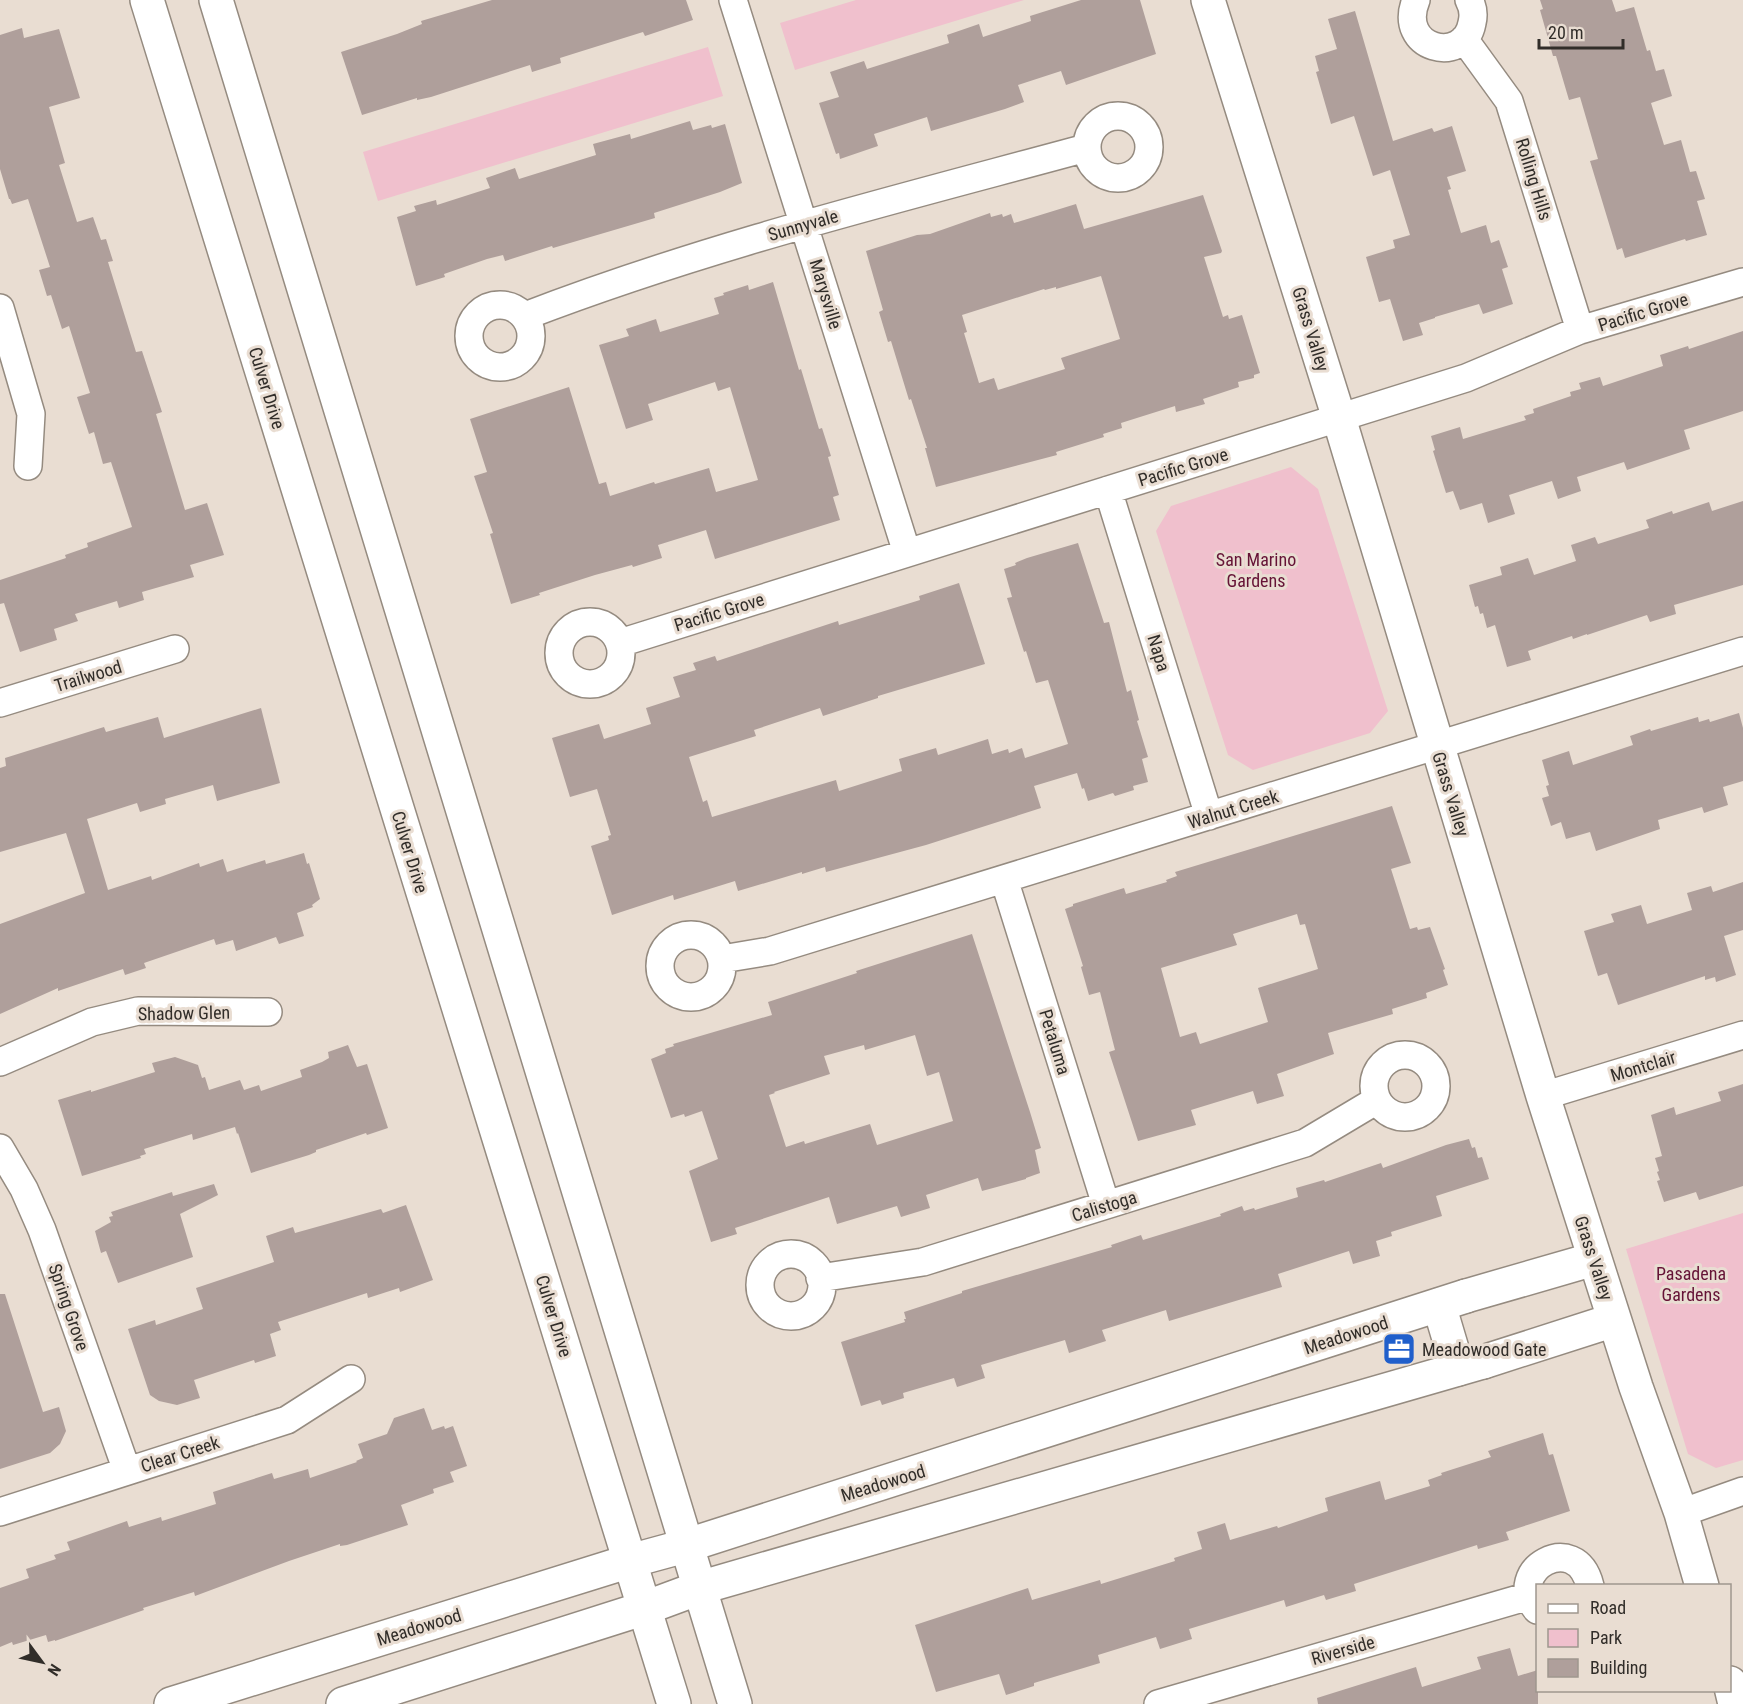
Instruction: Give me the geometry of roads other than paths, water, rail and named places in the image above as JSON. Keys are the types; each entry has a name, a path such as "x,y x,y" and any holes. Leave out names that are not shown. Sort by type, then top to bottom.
{"main road":[{"name":"Culver Drive","path":"147,0 674,1704"},
{"path":"216,0 735,1704"},
{"name":"Grass Valley","path":"1208,0 1339,418 1543,1096 1614,1320 1682,1513 1701,1584"},
{"name":"Meadowood","path":"171,1704 630,1561 685,1546 1453,1300 1594,1259"},
{"path":"1453,1300 1471,1365"},
{"path":"342,1704 645,1608 699,1588 1471,1365 1614,1320"},
{"path":"1731,1687 1735,1704"}],"street":[{"name":"Marysville","path":"733,0 907,553"},
{"path":"1416,0 1412,11 1412,24 1418,36 1428,45 1440,48 1453,46 1464,39 1471,29 1474,15 1469,0"},
{"name":"Rolling Hills","path":"1464,39 1509,101 1580,330"},
{"name":"Sunnyvale","path":"525,316 577,296 804,224 1086,148"},
{"name":"Pacific Grove","path":"620,643 1466,378 1580,330 1743,282"},
{"path":"0,308 31,414 28,466"},
{"name":"Napa","path":"1108,490 1209,816"},
{"name":"Trailwood","path":"0,703 175,649"},
{"name":"Walnut Creek","path":"722,959 770,951 1743,651"},
{"name":"Petaluma","path":"1004,879 1106,1205"},
{"name":"Shadow Glen","path":"0,1062 92,1022 138,1011 268,1012"},
{"name":"Montclair","path":"1543,1096 1743,1035"},
{"name":"Calistoga","path":"820,1278 923,1262 1305,1143 1377,1100"},
{"name":"Spring Grove","path":"0,1148 24,1189 42,1230 127,1471"},
{"name":"Clear Creek","path":"0,1512 287,1420 351,1379"},
{"path":"1682,1513 1743,1491"},
{"name":"Riverside","path":"1158,1704 1224,1695 1533,1603 1528,1583 1533,1571 1543,1562 1555,1557 1568,1558 1580,1564 1588,1575 1590,1584"}],"place":[{"name":"Meadowood Gate","path":"1399,1349"}],"park label":[{"name":"San Marino Gardens","path":"1256,569"},
{"name":"Pasadena Gardens","path":"1691,1283"}]}
